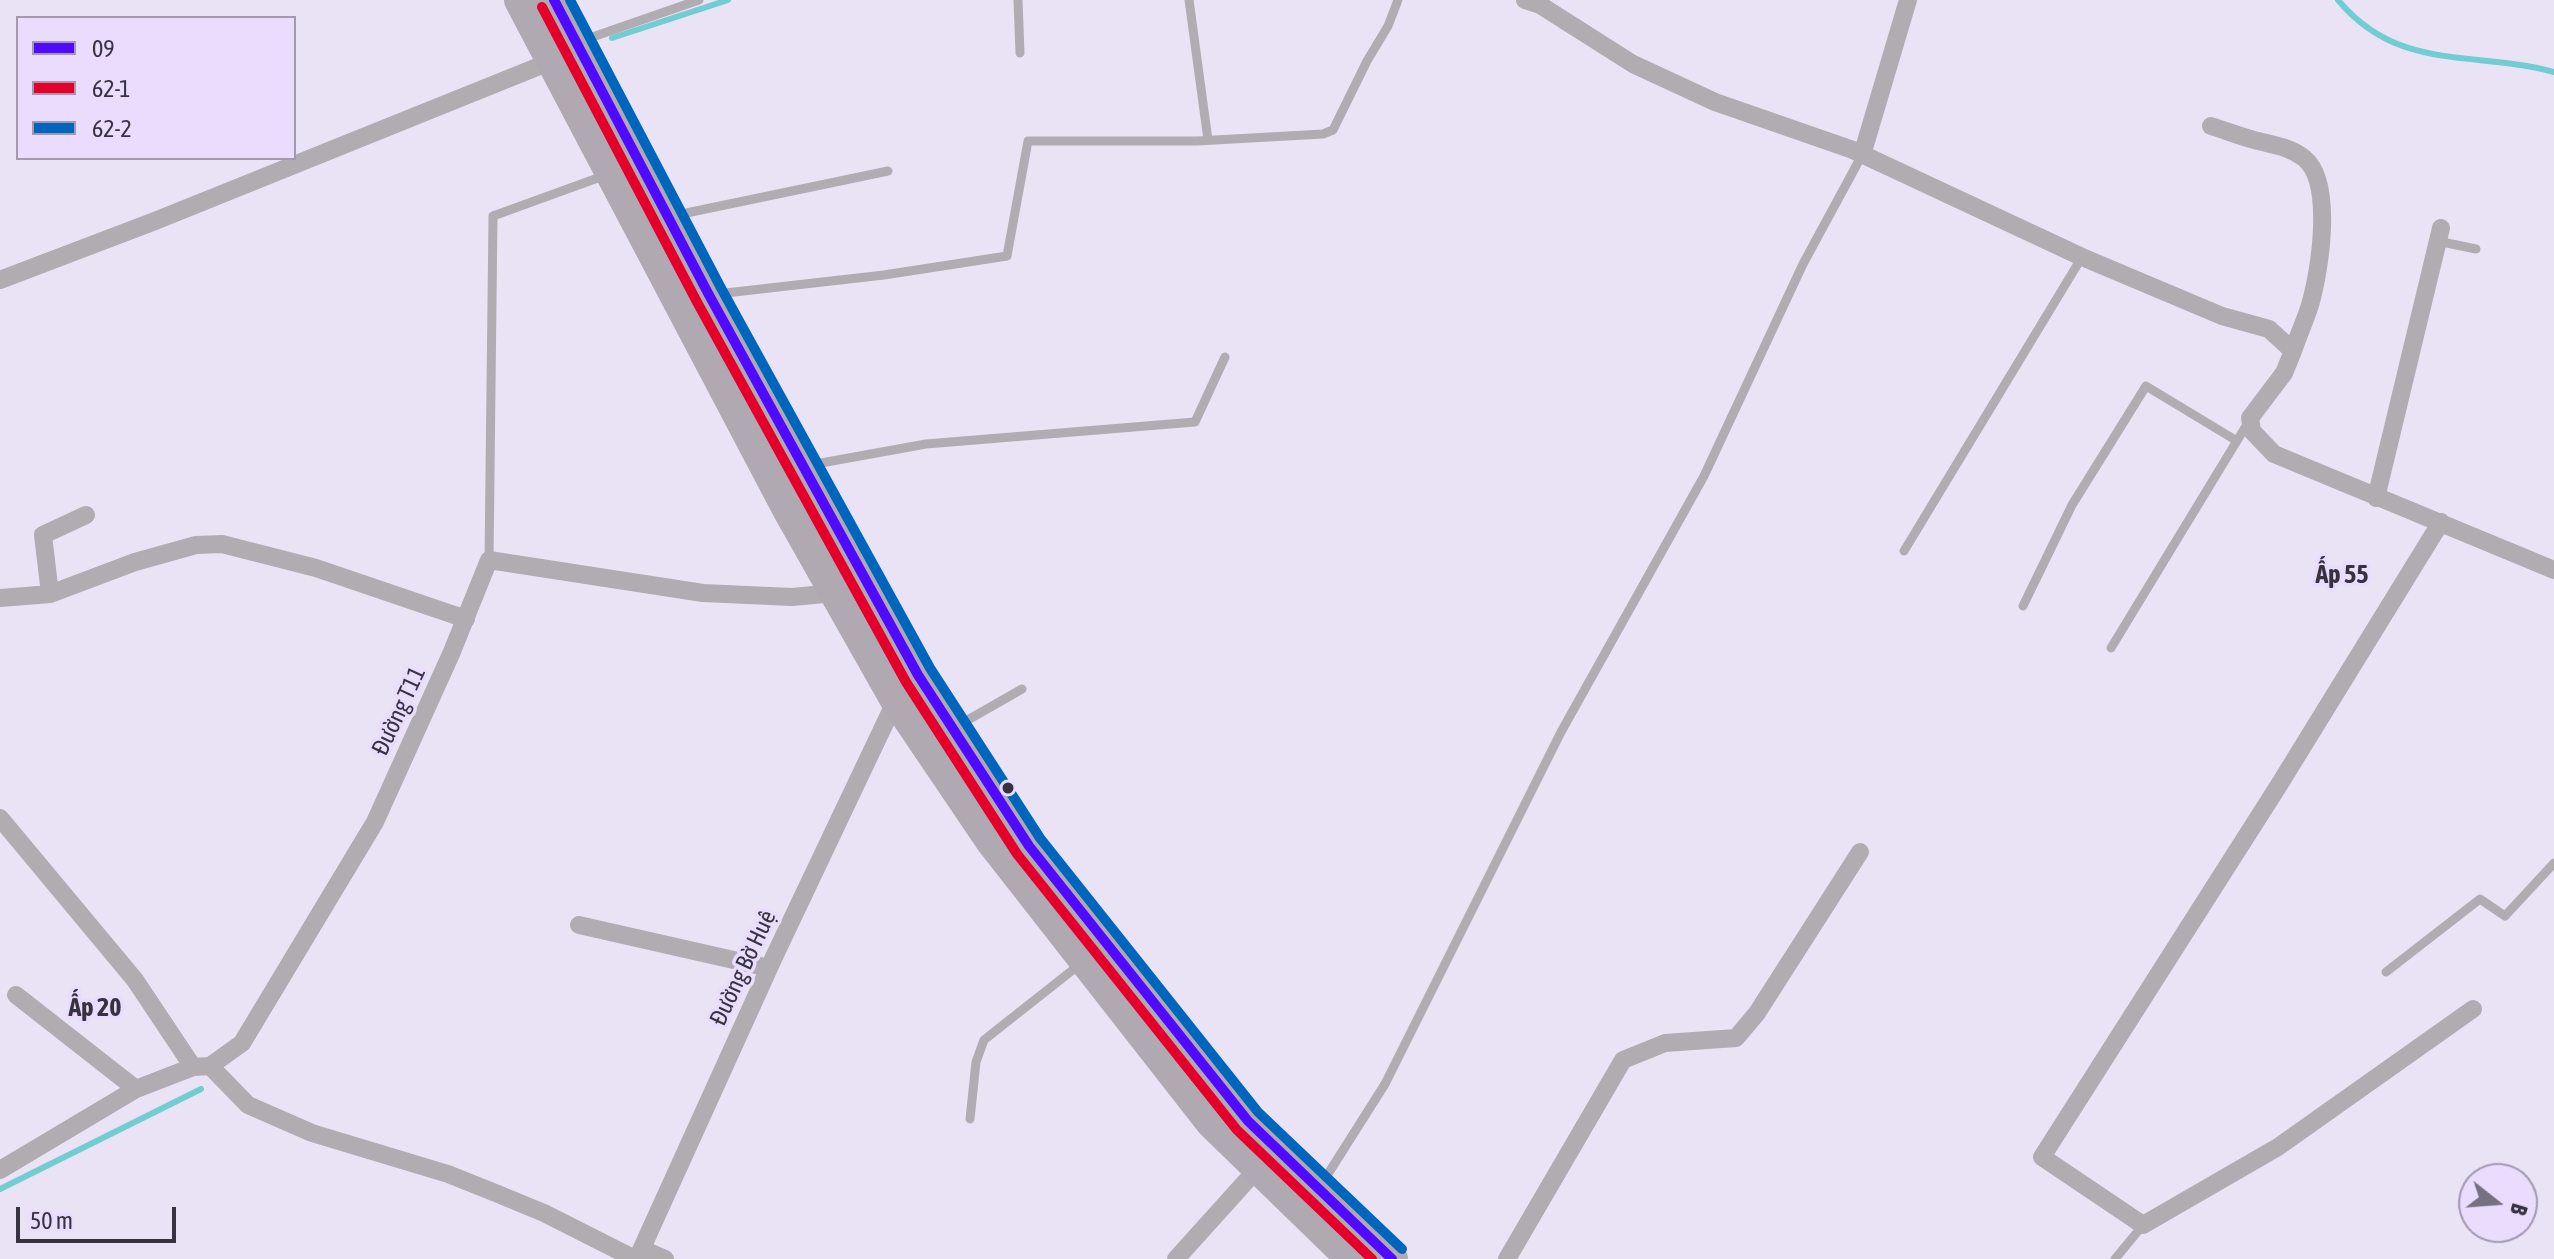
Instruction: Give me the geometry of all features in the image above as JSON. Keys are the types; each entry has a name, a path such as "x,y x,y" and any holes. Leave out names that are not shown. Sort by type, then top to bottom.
{"highway":[{"path":"520,0 564,52 669,217 918,675 1029,846 1248,1121 1392,1259"},
{"path":"554,0 564,52 611,173 788,509 896,700 992,842 1211,1122 1340,1251"}],"street":[{"path":"1862,155 1908,0"},
{"path":"1535,2 1633,64 1660,77 1715,102 1862,155 2082,257 2222,316 2269,329 2293,351"},
{"path":"0,280 155,221 564,52"},
{"path":"2211,126 2259,142 2279,145 2303,157 2315,170 2322,196 2320,246 2311,303 2284,373 2250,418 2252,431 2274,454 2554,570"},
{"path":"2376,498 2439,234"},
{"path":"50,594 43,535 86,515"},
{"path":"2441,522 2042,1157 2143,1225 2278,1147 2473,1009"},
{"path":"0,598 50,594 135,562 196,545 222,544 316,568 466,619"},
{"path":"489,560 703,593 792,597 835,593"},
{"name":"Đường T11","path":"0,1170 136,1089 202,1066 242,1043 375,822 466,619 489,560"},
{"name":"Đường Bờ Huệ","path":"638,1256 896,700"},
{"path":"0,818 202,1066 248,1105 312,1133 448,1174 638,1256 665,1259"},
{"path":"1507,1259 1623,1060 1665,1043 1736,1038 1757,1013 1860,852"},
{"path":"579,925 769,968"},
{"path":"16,995 136,1089"},
{"path":"1176,1259 1258,1168"}],"lane":[{"path":"564,52 699,0"},
{"path":"1018,0 1020,53"},
{"path":"1189,0 1208,140"},
{"path":"709,295 884,275 1007,256 1028,141 1208,140 1323,134 1333,130 1388,26 1398,0"},
{"path":"1319,1189 1385,1084 1561,732 1704,476 1803,264 1862,155"},
{"path":"669,217 888,171"},
{"name":"Đường T11","path":"489,560 493,216 611,173"},
{"path":"2439,234 2476,249"},
{"path":"1904,551 2082,257"},
{"path":"803,466 926,444 1195,422 1225,357"},
{"path":"2023,606 2072,505 2146,386 2237,441"},
{"path":"2111,648 2250,418"},
{"path":"953,729 1022,689"},
{"path":"2386,972 2480,899 2505,916 2554,863"},
{"path":"970,1119 976,1062 984,1040 1085,960"},
{"path":"2115,1259 2143,1225"}],"waterway":[{"path":"612,38 728,0"},
{"path":"2338,0 2362,23 2386,39 2412,49 2554,72"},
{"path":"0,1189 201,1089"}],"transit line":[{"name":"09","path":"554,0 709,295 918,675 1029,846 1248,1121 1392,1259"},
{"name":"62-2","path":"570,0 721,288 930,668 1040,838 1258,1112 1402,1249"},
{"name":"62-1","path":"542,7 697,302 906,682 1017,854 1237,1130 1372,1259"}],"district":[{"name":"Ấp 55","path":"2342,575"},
{"name":"Ấp 20","path":"95,1008"}]}
